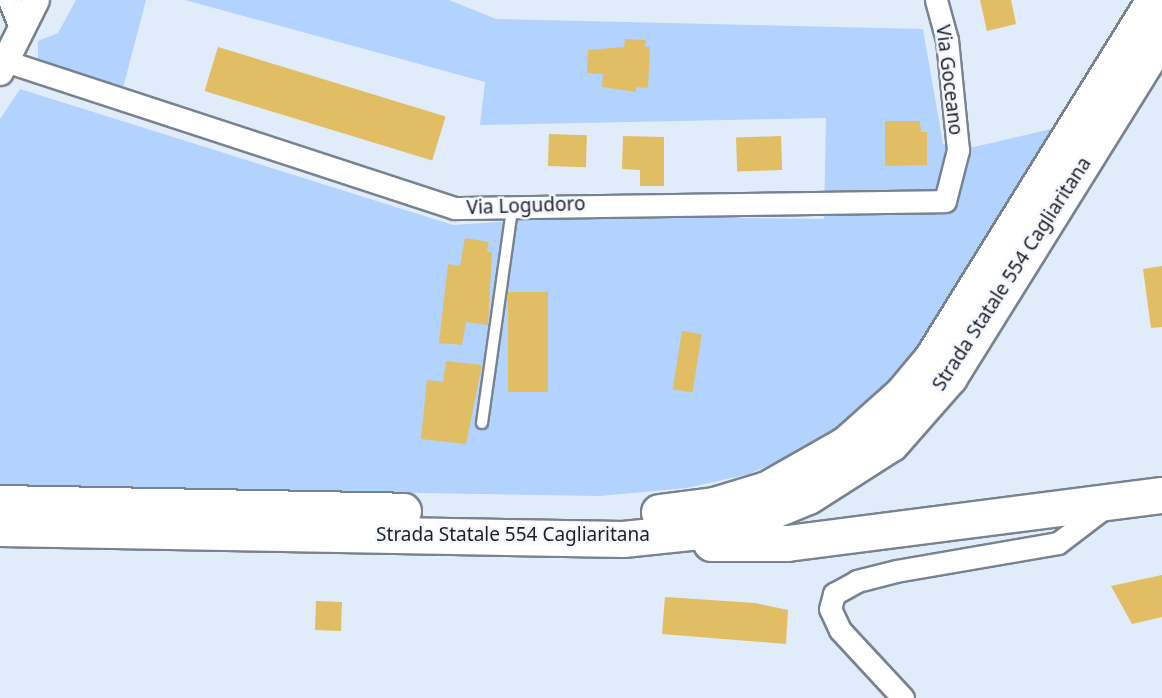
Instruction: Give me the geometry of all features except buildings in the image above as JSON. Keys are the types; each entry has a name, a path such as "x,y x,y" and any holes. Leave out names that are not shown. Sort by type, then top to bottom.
{"highway":[{"name":"Strada Statale 554 Cagliaritana","path":"0,503 610,515 692,508 767,489 873,425 932,358 1154,0"},
{"name":"Strada Statale 554 Cagliaritana","path":"0,528 623,539 730,528 808,496 891,443 949,377 1162,35"},
{"path":"623,539 787,542 1162,495"}],"street":[{"path":"9,0 21,29"},
{"path":"2,67 36,0"},
{"name":"Via Goceano","path":"936,0 947,40 958,150 946,201"},
{"name":"Via Logudoro","path":"2,67 425,202 454,208 512,211 551,204 946,201"},
{"path":"903,698 840,630 830,609 834,594 857,581 896,571 1058,543 1112,501"}],"lane":[{"path":"482,423 512,211"}],"shaded area":[{"path":"76,0 146,0 123,88 38,59 38,41 58,33"},
{"path":"185,0 449,0 496,19 923,29 943,144 974,147 1055,128 923,341 885,388 849,421 798,453 749,474 687,488 600,496 0,486 0,119 20,89 453,225 591,216 824,219 826,118 480,125 485,82"}]}
